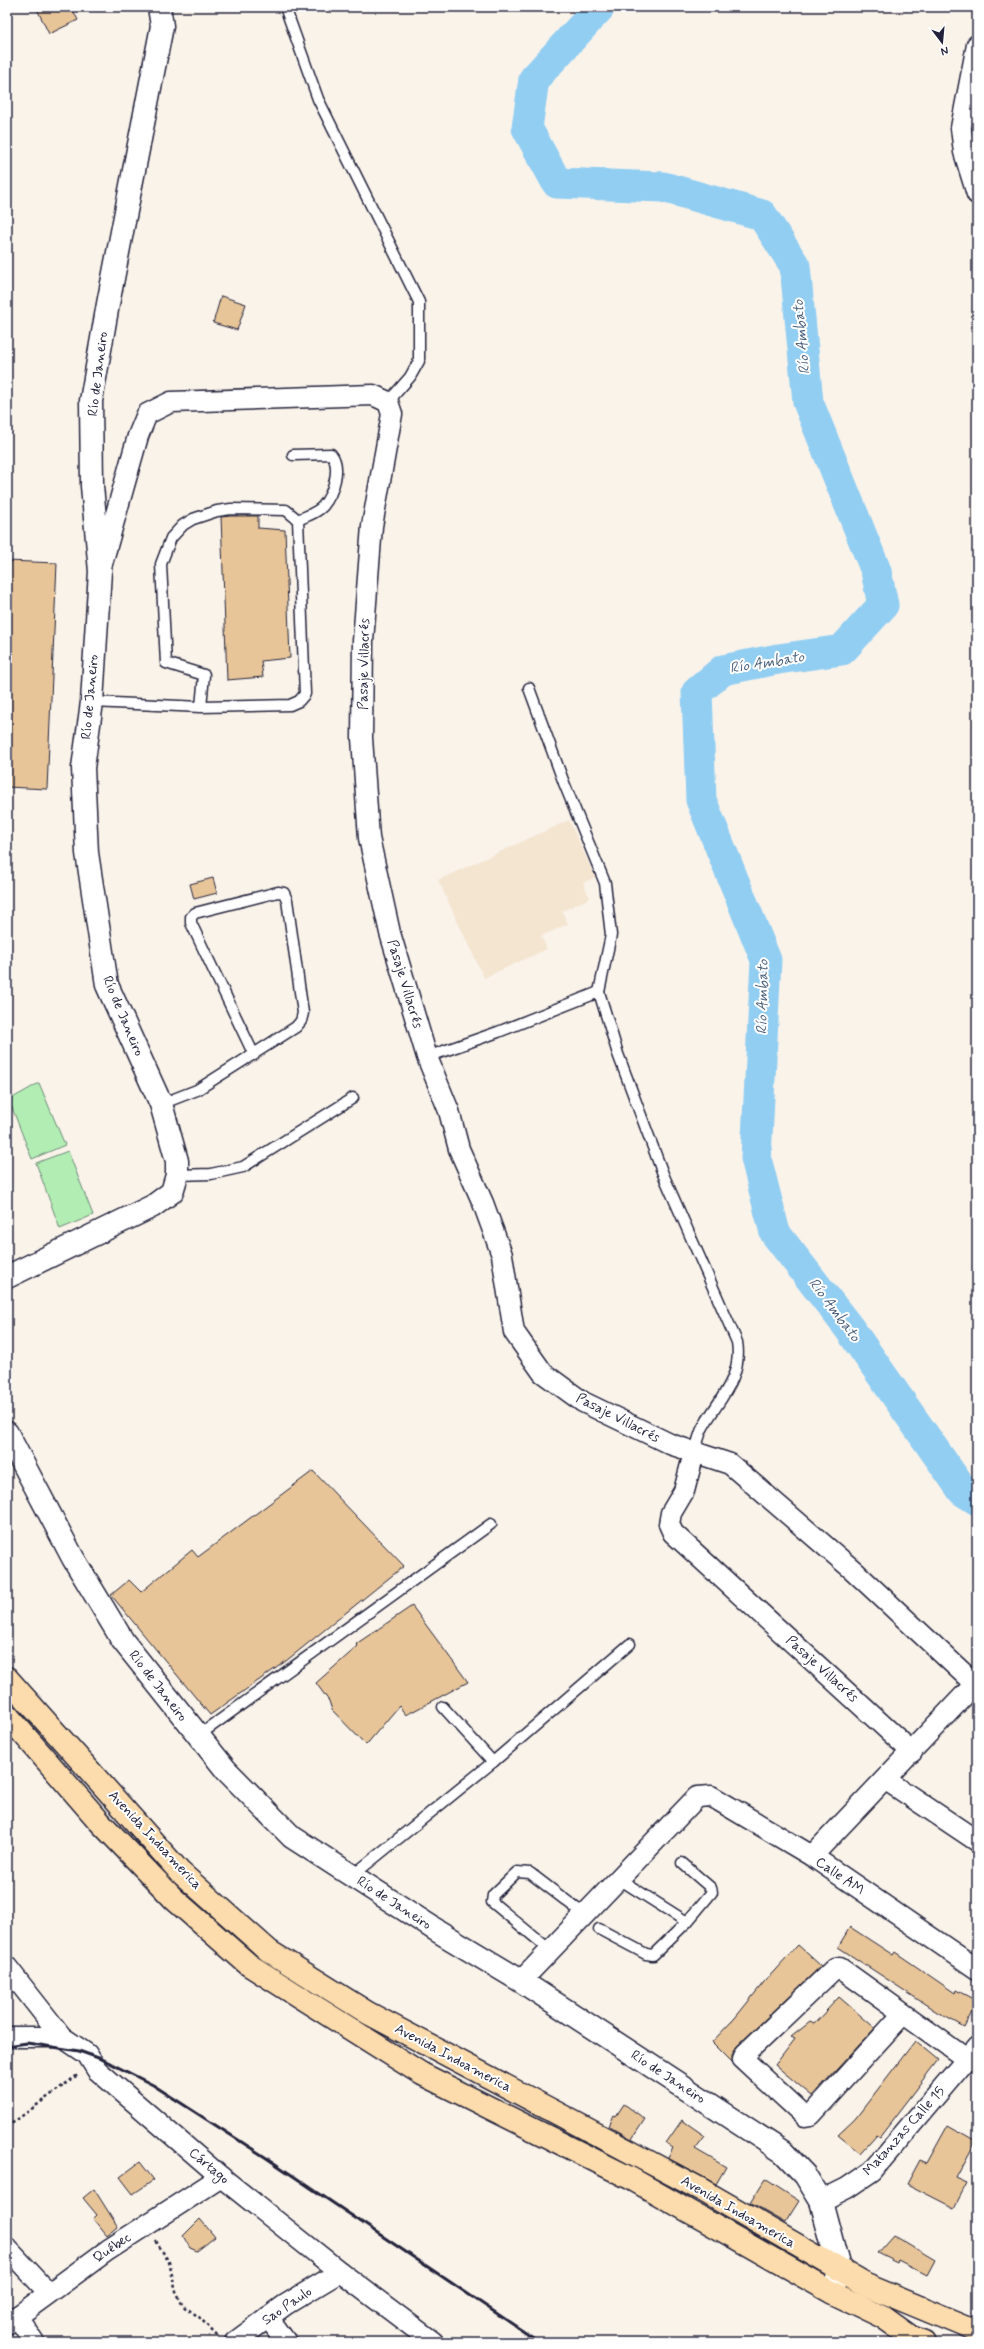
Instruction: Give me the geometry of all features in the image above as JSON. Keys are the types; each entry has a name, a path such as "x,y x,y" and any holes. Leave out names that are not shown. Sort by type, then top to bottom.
{"main road":[{"name":"Avenida Indoamerica","path":"7,1678 180,1872 269,1951 368,2013 702,2190 840,2272 866,2285 977,2331"},
{"name":"Avenida Indoamerica","path":"7,1715 99,1821 174,1899 249,1964 422,2074 630,2178 831,2292 883,2317 916,2340"}],"street":[{"name":"Río de Janeiro","path":"7,1277 154,1206 172,1192 177,1175 177,1161 161,1104 107,985 87,853 83,768 92,702 100,571 92,486 91,401 108,304 162,26 159,7"},
{"path":"977,45 961,128 964,152 977,194"},
{"path":"100,571 138,436 147,414 171,402 373,395 388,402"},
{"name":"Pasaje Villacrés","path":"388,402 392,414 372,526 362,641 362,738 369,838 390,933 427,1057 449,1111 460,1149 483,1203 502,1255 514,1332 543,1374 582,1402 643,1432 694,1453 684,1492 671,1513 669,1524 673,1532 912,1752"},
{"name":"Río de Janeiro","path":"7,1433 73,1558 123,1641 226,1770 292,1837 436,1930 521,1980 782,2152 805,2175 821,2201 840,2272"},
{"path":"694,1453 730,1464 853,1570 976,1685 812,1856"},
{"path":"886,1780 977,1841"},
{"name":"Calle AM","path":"619,1879 697,1797 711,1796 812,1856 977,1970"},
{"path":"521,1980 619,1879"},
{"name":"Cártago","path":"7,1967 62,2037 87,2054 97,2070 221,2177 340,2272 433,2342"},
{"path":"903,2014 811,2115 805,2116 743,2059 745,2054 835,1968 840,1968 903,2014 972,2054"},
{"path":"7,2037 62,2037"},
{"name":"Matanzas Calle 15","path":"821,2201 847,2188 872,2171 972,2054"},
{"name":"Québec","path":"12,2320 48,2292 146,2224 221,2177"},
{"path":"7,2248 48,2292"},
{"name":"Sao Paulo","path":"235,2342 268,2317 340,2272"},
{"path":"831,2292 840,2272"},
{"path":"268,2317 286,2342"},
{"path":"12,2320 34,2342"}],"lane":[{"path":"285,7 318,99 419,302 418,361 410,377 388,402"},
{"path":"293,455 331,454 335,458 337,471 329,497 322,507 298,520"},
{"path":"92,702 201,707 290,705 299,701 305,694 298,520 286,510 231,509 203,514 183,525 167,545 161,564 166,663 204,675 201,707"},
{"path":"529,688 564,783 605,883 611,935 599,992 618,1054 661,1168 737,1342 739,1356 736,1374 702,1430 694,1453"},
{"path":"161,1104 197,1090 254,1055 296,1027 301,1022 302,1013 287,900 284,893 278,892 195,913 191,917 191,923 254,1055"},
{"path":"427,1057 498,1032 599,992"},
{"path":"177,1175 211,1174 243,1167 353,1098"},
{"path":"198,1736 491,1524"},
{"path":"352,1876 492,1762 630,1644"},
{"path":"443,1707 492,1762"},
{"path":"600,1929 646,1954 653,1955 687,1922 712,1892 711,1888 682,1863"},
{"path":"550,1950 492,1902 493,1895 517,1872 530,1873 584,1915"},
{"path":"619,1879 687,1922"}],"path":[{"path":"7,2127 78,2074 97,2070"},
{"path":"146,2224 169,2262 176,2292 183,2306 199,2317 223,2342"}],"shaded area":[{"path":"569,820 595,877 583,883 590,898 562,911 568,924 541,936 547,949 484,978 438,880"}],"green space":[{"path":"39,1083 65,1145 32,1159 9,1100"},
{"path":"68,1151 93,1215 60,1229 36,1163"}],"building":[{"path":"36,7 71,7 78,20 49,34"},
{"path":"221,296 246,304 237,330 213,323"},
{"path":"258,516 258,528 285,530 290,658 261,661 263,677 227,680 221,517"},
{"path":"7,561 57,563 47,789 7,787"},
{"path":"213,878 217,893 194,899 190,884"},
{"path":"313,1471 404,1566 286,1661 210,1715 111,1595 129,1580 141,1592 192,1550 198,1557"},
{"path":"412,1606 468,1682 406,1715 399,1706 366,1745 332,1710 329,1701 316,1683 358,1646 356,1644"},
{"path":"850,1927 893,1955 895,1952 955,1993 956,1990 977,2001 964,2027 937,2012 838,1947"},
{"path":"798,1945 821,1966 737,2046 732,2055 733,2063 712,2042 735,2018 764,1982"},
{"path":"839,1997 875,2028 812,2096 775,2065 795,2039 791,2037 810,2022 814,2024"},
{"path":"915,2041 938,2060 879,2137 876,2135 860,2153 838,2135 855,2119"},
{"path":"624,2104 645,2119 632,2139 609,2126 614,2115 616,2116"},
{"path":"682,2120 705,2136 695,2149 726,2167 716,2184 668,2158 673,2148 666,2143"},
{"path":"948,2125 976,2141 956,2178 967,2183 954,2208 907,2184 920,2160 927,2163"},
{"path":"140,2162 154,2180 133,2194 120,2177"},
{"path":"765,2179 799,2201 785,2223 750,2203"},
{"path":"94,2189 118,2227 107,2236 93,2219 97,2215 83,2198"},
{"path":"200,2219 215,2237 197,2251 190,2248 183,2236"},
{"path":"893,2235 935,2260 927,2275 898,2260 897,2263 877,2253"}],"waterway":[{"name":"Río Ambato","path":"600,7 534,79 527,128 557,183 663,187 762,215 795,266 808,402 876,571 883,605 842,650 778,659 723,670 697,692 701,800 766,960 756,1158 775,1233 849,1328 963,1491 977,1500"}],"railway":[{"path":"7,2046 27,2043 79,2051 104,2060 153,2085 265,2157 539,2342"}]}
